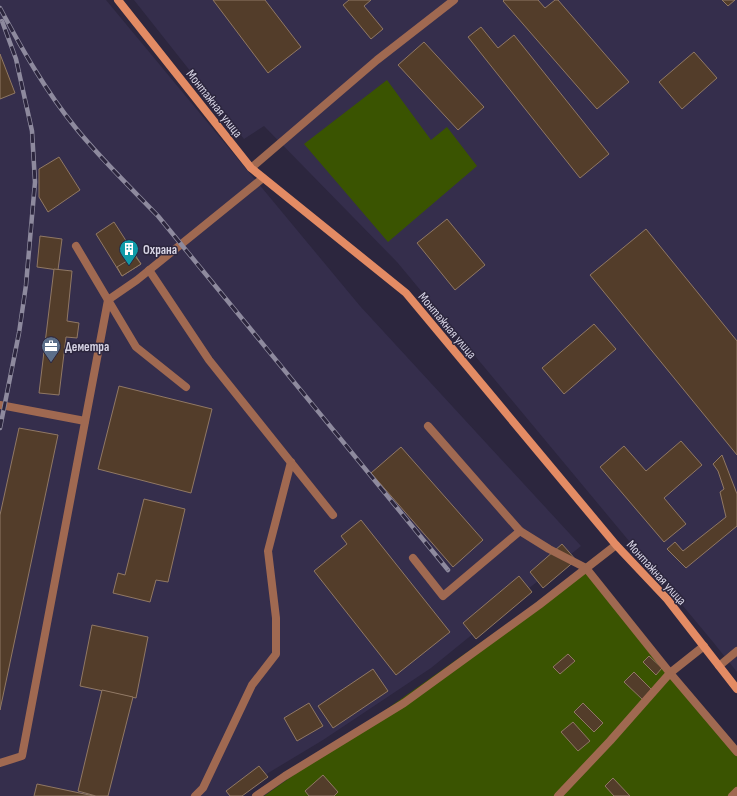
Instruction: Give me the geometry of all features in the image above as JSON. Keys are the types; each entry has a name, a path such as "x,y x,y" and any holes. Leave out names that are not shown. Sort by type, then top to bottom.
{"street":[{"name":"Монтажная улица","path":"118,0 251,168 406,293 616,545 667,599 737,689"},
{"path":"251,168 377,60 454,0"},
{"path":"0,763 22,756 108,300 149,270 263,178"},
{"path":"76,246 136,347 186,388"},
{"path":"149,270 209,360 334,515"},
{"path":"0,405 85,421"},
{"path":"428,426 520,531 549,549 586,568 670,673 737,752"},
{"path":"195,796 203,788 252,684 276,654 276,618 268,552 291,462"},
{"path":"413,558 443,596 520,531"},
{"path":"256,796 285,776 404,703 539,605 616,545"},
{"path":"558,796 610,741 670,673 704,646"},
{"path":"719,666 737,652"},
{"path":"732,796 737,790"}],"shaded area":[{"path":"0,0 106,0 360,306 581,546 431,668 323,740 230,796 0,796"},
{"path":"134,0 737,0 737,672 397,262 264,126 244,139"}],"green space":[{"path":"387,80 431,140 447,127 477,166 388,242 304,144"},
{"path":"586,568 737,752 737,796 264,796"}],"building":[{"path":"213,0 265,0 301,47 268,73"},
{"path":"349,0 371,0 364,6 383,29 371,39 343,5"},
{"path":"538,0 545,8 555,0 558,0 629,82 597,109 503,1"},
{"path":"722,0 735,0 728,6"},
{"path":"481,27 498,48 514,35 609,154 580,178 468,37"},
{"path":"424,42 484,107 458,130 398,65"},
{"path":"694,52 717,78 682,109 659,82"},
{"path":"0,54 15,93 0,99"},
{"path":"59,157 80,190 48,212 39,197 39,169"},
{"path":"447,219 485,265 455,290 417,243"},
{"path":"114,222 141,264 122,276 96,234"},
{"path":"646,229 737,341 737,455 590,275"},
{"path":"40,236 62,239 58,270 37,267"},
{"name":"Охрана","path":"135,256 141,264 122,276 117,267"},
{"path":"54,269 72,271 67,321 79,323 77,338 66,337 59,395 39,393"},
{"path":"594,324 616,349 564,394 542,368"},
{"path":"119,386 212,409 191,493 98,469"},
{"path":"19,428 58,435 0,710 0,515"},
{"path":"681,441 702,465 664,498 686,524 664,542 600,467 624,446 646,471"},
{"path":"401,447 483,540 453,567 371,473"},
{"path":"722,455 737,494 737,526 686,568 667,549 675,542 683,551 726,517 720,492 724,489 718,471 713,464"},
{"path":"144,499 185,509 168,582 156,580 150,602 113,593 118,573 125,575"},
{"path":"361,520 450,632 396,675 314,571 347,544 341,536"},
{"path":"562,544 576,560 543,588 530,572"},
{"path":"519,576 532,592 476,639 463,623"},
{"path":"92,625 148,637 136,698 80,686"},
{"path":"568,654 575,661 560,674 553,667"},
{"path":"649,656 662,668 656,675 643,662"},
{"path":"373,669 388,691 333,728 318,706"},
{"path":"634,672 653,691 643,700 624,682"},
{"path":"102,690 133,697 108,796 96,796 78,791"},
{"path":"309,703 323,726 297,741 284,718"},
{"path":"583,703 603,723 594,732 574,712"},
{"path":"573,722 590,741 578,751 561,732"},
{"path":"259,766 268,777 242,796 230,796 226,791"},
{"path":"323,775 338,792 334,796 309,796 305,791"},
{"path":"613,778 630,796 614,796 605,786"},
{"path":"37,784 94,796 34,796"}],"railway":[{"path":"0,8 25,54 44,84 75,127 105,161 158,216 448,570"},
{"path":"0,428 19,333 26,285 35,182 32,131 16,59 2,21"}],"place":[{"name":"Охрана","path":"129,266"},
{"name":"Деметра","path":"51,363"}]}
